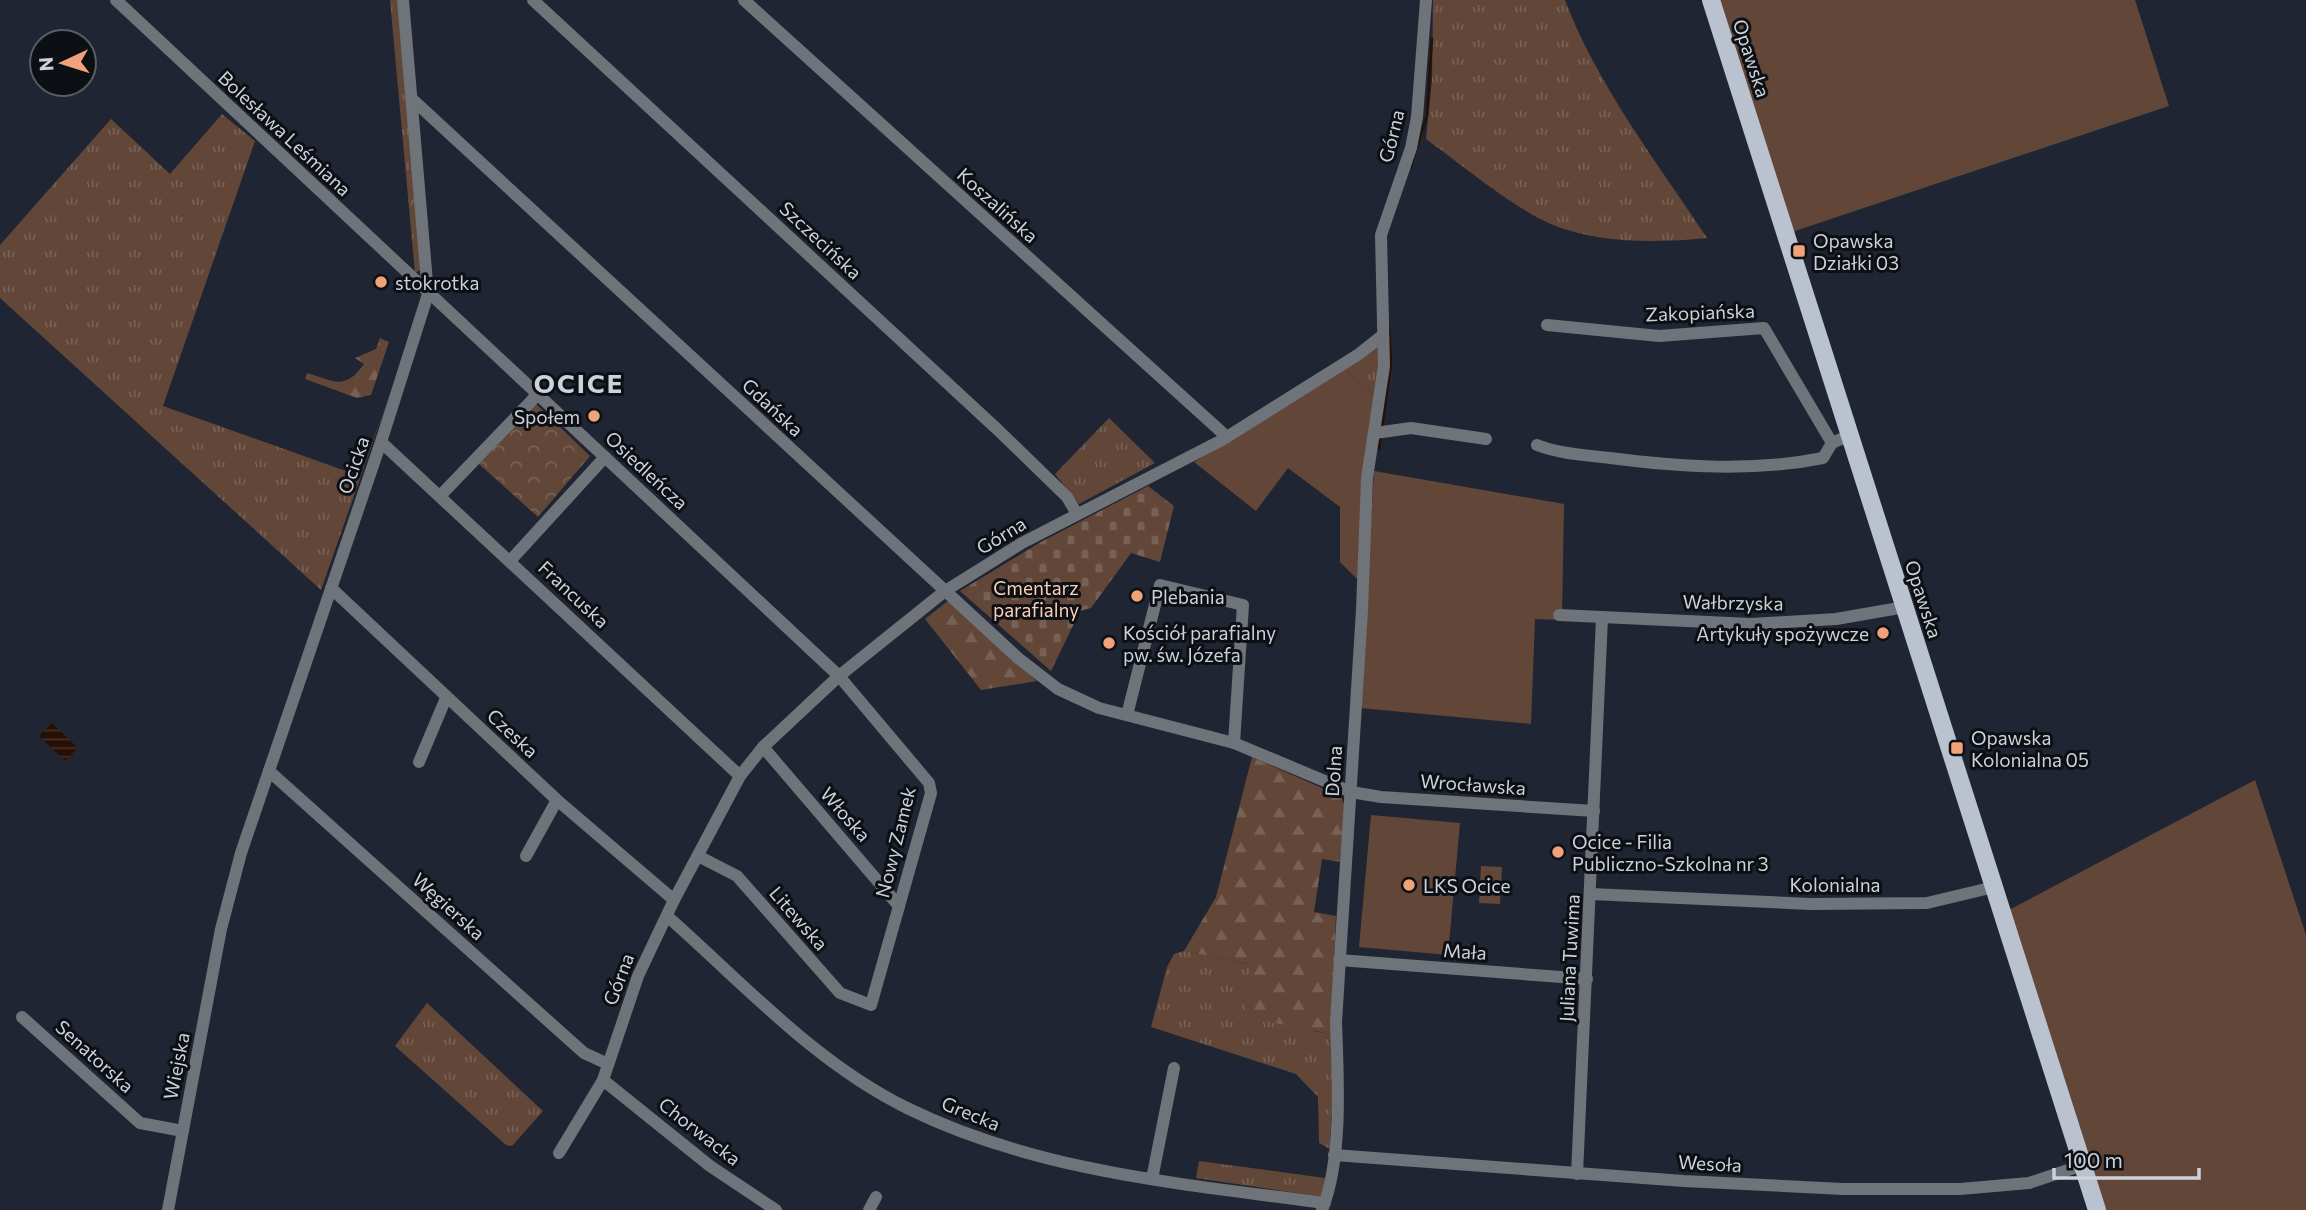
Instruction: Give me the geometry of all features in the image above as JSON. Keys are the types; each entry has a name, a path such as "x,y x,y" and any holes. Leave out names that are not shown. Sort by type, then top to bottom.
{"main road":[{"name":"Opawska","path":"1711,0 2097,1210"}],"street":[{"name":"Bolesława Leśmiana","path":"116,0 428,294"},
{"name":"Ocicka","path":"221,929 241,853 381,442 428,294 402,0"},
{"name":"Szczecińska","path":"533,0 998,430 1067,497 1077,514"},
{"name":"Koszalińska","path":"744,0 1227,438"},
{"name":"Górna","path":"559,1153 603,1080 638,976 674,900 740,776 763,747 839,676 946,591 1022,543 1177,466 1227,438 1359,354 1382,335 1381,235 1411,148 1417,117 1426,0"},
{"name":"Gdańska","path":"412,99 1018,658 1059,689 1099,708 1234,743 1351,792"},
{"name":"Osiedleńcza","path":"428,294 839,676"},
{"name":"Zakopiańska","path":"1547,325 1660,336 1764,328 1832,443"},
{"name":"Dolna","path":"1323,1206 1334,1155 1339,960 1351,792 1367,478 1380,432 1384,366 1382,335"},
{"path":"440,496 538,394"},
{"path":"1380,432 1411,428 1486,439"},
{"path":"1537,445 1554,451 1661,464 1783,466 1823,458 1832,443 1850,435"},
{"name":"Francuska","path":"381,442 740,776"},
{"path":"510,561 605,457"},
{"path":"1127,715 1160,585 1243,605 1234,743"},
{"name":"Czeska","path":"331,588 556,800 674,900"},
{"name":"Wałbrzyska","path":"1559,615 1751,624 1836,619 1905,607"},
{"name":"Juliana Tuwima","path":"1577,1174 1601,618"},
{"name":"Nowy Zamek","path":"839,676 929,783 931,793 871,1005"},
{"path":"419,762 446,698"},
{"name":"Włoska","path":"763,747 899,906"},
{"name":"Węgierska","path":"269,771 584,1053 608,1064"},
{"name":"Wrocławska","path":"1351,792 1381,797 1594,811"},
{"path":"526,856 556,800"},
{"name":"Litewska","path":"698,856 737,876 840,993 871,1005"},
{"name":"Kolonialna","path":"1591,894 1811,904 1927,903 1994,887"},
{"name":"Grecka","path":"667,916 821,1053 905,1107 992,1144 1083,1167 1323,1206"},
{"name":"Wiejska","path":"168,1210 221,929"},
{"name":"Mała","path":"1339,960 1587,979"},
{"name":"Senatorska","path":"22,1017 140,1123 183,1131"},
{"path":"1152,1179 1174,1068"},
{"name":"Chorwacka","path":"603,1080 710,1166 775,1210"},
{"name":"Wesoła","path":"1334,1155 1577,1174 1829,1189 1960,1189 2029,1183 2082,1166"},
{"path":"869,1210 876,1197"}],"green space":[{"path":"390,0 399,0 422,269 415,273"},
{"path":"1433,0 1565,0 1578,32 1611,93 1707,238 1668,241 1608,239 1569,231 1520,207 1426,139 1432,80"},
{"path":"1719,0 2135,0 2169,106 1792,232"},
{"path":"222,114 255,141 163,406 360,476 389,396 321,590 0,298 0,245 111,119 170,174"},
{"path":"380,338 389,342 371,395 357,398 305,379 307,373 338,382 351,378 364,364 355,358 376,349"},
{"path":"1381,339 1377,397 1344,369"},
{"path":"1344,369 1377,397 1360,582 1340,562 1340,507 1288,468 1256,511 1194,462"},
{"path":"535,403 590,456 538,517 479,464"},
{"path":"1109,418 1155,463 1079,504 1055,474"},
{"path":"1374,471 1564,504 1562,620 1535,619 1531,724 1360,708"},
{"name":"Cmentarz parafialny","path":"1148,486 1174,506 1160,562 1131,553 1091,608 1080,611 1051,671 960,591 1039,543"},
{"path":"949,600 1037,681 981,690 925,619"},
{"path":"1252,757 1340,796 1345,806 1340,862 1322,859 1314,912 1336,916 1331,1034 1244,1017 1250,964 1184,951 1216,897"},
{"path":"2255,780 2306,935 2306,1210 2105,1210 2009,910"},
{"name":"LKS Ocice","path":"1371,815 1460,823 1448,955 1359,947"},
{"path":"1481,866 1502,867 1500,904 1479,903"},
{"path":"1184,951 1250,964 1314,1031 1331,1034 1334,1056 1330,1149 1319,1143 1318,1097 1296,1074 1151,1027 1167,967 1174,954"},
{"path":"427,1003 543,1111 512,1146 506,1145 395,1046"},
{"path":"1199,1161 1325,1178 1323,1197 1196,1178"}],"shaded area":[{"path":"52,723 78,748 65,761 39,736"}],"waterway":[{"path":"1411,167 1427,115 1432,39"},
{"path":"1382,428 1391,363 1389,327"},
{"path":"1379,449 1381,435"}],"place":[{"name":"Opawska Działki 03","path":"1799,251"},
{"name":"stokrotka","path":"381,282"},
{"name":"Społem","path":"594,416"},
{"name":"Plebania","path":"1137,596"},
{"name":"Artykuły spożywcze","path":"1883,633"},
{"name":"Kościół parafialny pw. św. Józefa","path":"1109,643"},
{"name":"Opawska Kolonialna 05","path":"1957,748"},
{"name":"Ocice - Filia Publiczno-Szkolna nr 3","path":"1558,852"},
{"name":"LKS Ocice","path":"1409,885"}],"district":[{"name":"OCICE","path":"579,382"}]}
